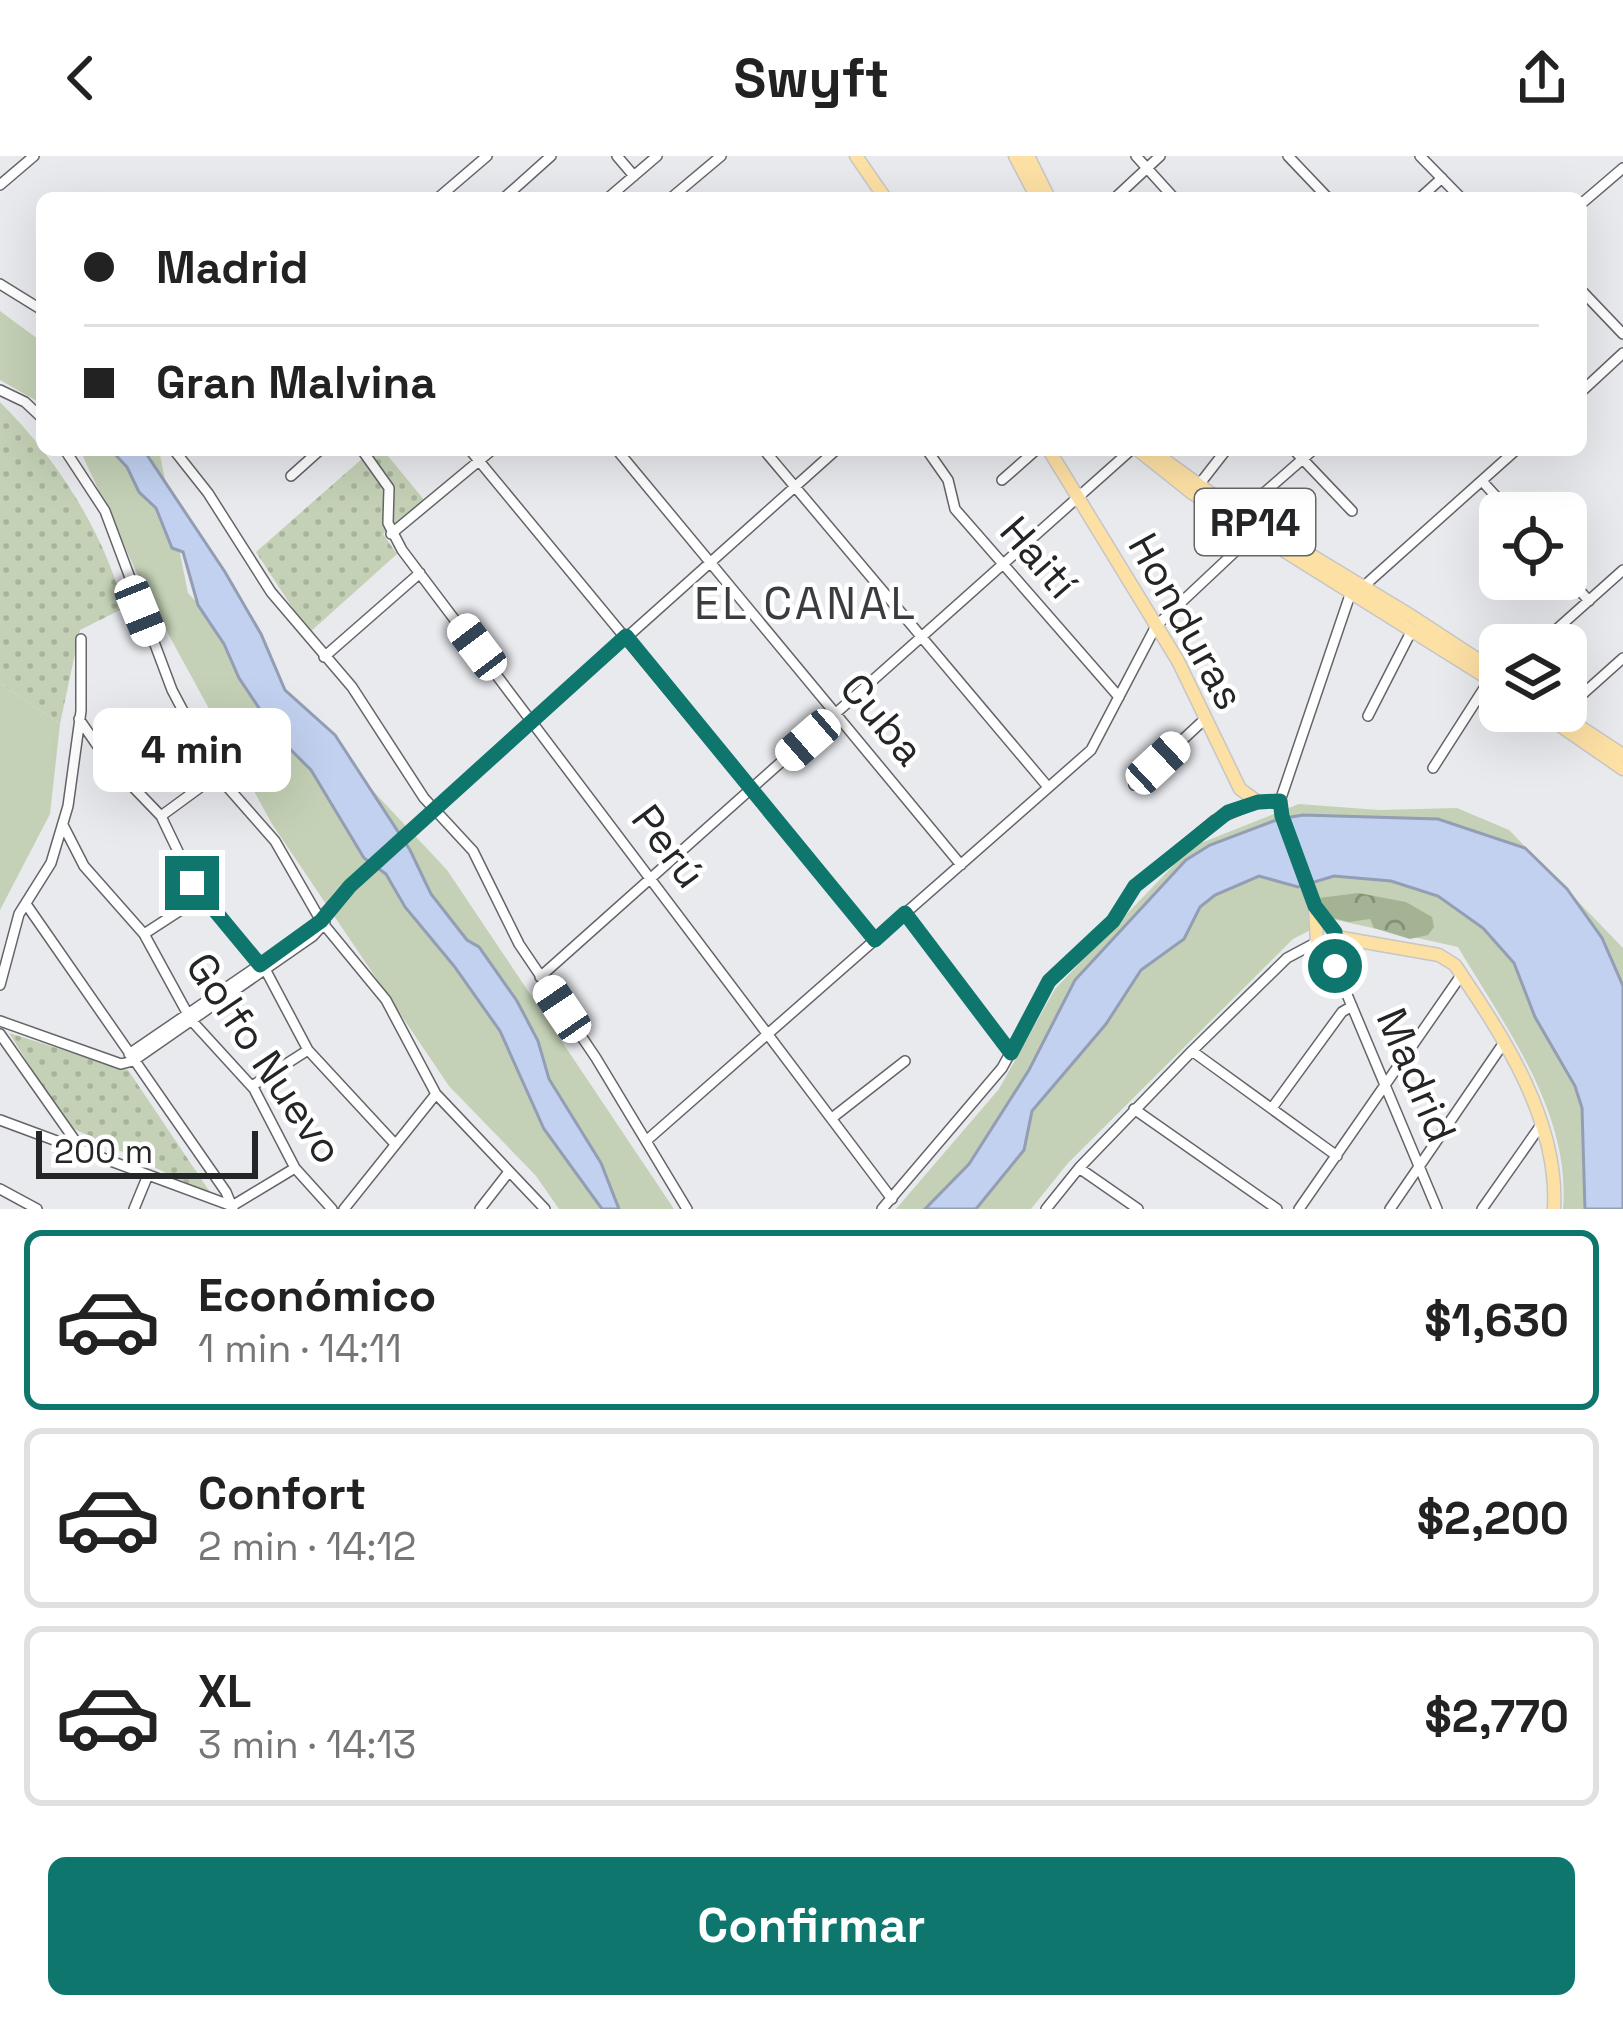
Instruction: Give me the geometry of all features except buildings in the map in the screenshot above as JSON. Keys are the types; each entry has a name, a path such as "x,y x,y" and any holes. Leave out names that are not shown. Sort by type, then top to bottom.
{"main road":[{"path":"856,156 881,192"},
{"path":"1015,156 1038,192"},
{"path":"1028,156 1039,192"},
{"name":"Honduras","path":"1052,456 1156,626 1240,789 1258,802"},
{"name":"RP14","path":"1143,456 1180,485 1322,574 1358,589"},
{"name":"RP14","path":"1159,456 1479,668"},
{"path":"1587,729 1623,755"},
{"path":"1570,732 1623,769"},
{"path":"1258,802 1280,801"},
{"name":"Madrid","path":"1282,816 1326,938"},
{"path":"1326,938 1439,955 1452,962 1528,1088 1555,1176 1554,1209"}],"street":[{"path":"1,182 34,156"},
{"path":"445,192 487,156"},
{"path":"511,192 551,156"},
{"path":"617,156 634,176"},
{"path":"615,192 657,156"},
{"path":"678,192 721,156"},
{"path":"1136,156 1169,192"},
{"path":"1121,192 1160,156"},
{"path":"1288,156 1322,192"},
{"path":"1420,156 1455,192"},
{"path":"1587,199 1623,168"},
{"path":"1427,192 1442,178"},
{"path":"0,284 36,306"},
{"path":"1587,296 1623,334"},
{"path":"1587,386 1623,353"},
{"path":"0,390 36,412"},
{"path":"69,456 110,522 172,690 217,775 275,841 323,923 383,995 436,1094 545,1209"},
{"path":"178,456 208,493 271,592 352,688 435,811 473,851 509,927 687,1209"},
{"path":"291,476 313,456"},
{"path":"366,456 388,488 391,534"},
{"path":"475,456 875,940"},
{"path":"391,534 485,456"},
{"name":"Cuba","path":"622,456 961,865"},
{"path":"769,456 1048,787"},
{"path":"0,1021 121,1064 190,1018 323,923 350,886 829,456"},
{"name":"Haití","path":"931,456 948,480 955,509 1119,697"},
{"path":"1002,480 1029,456"},
{"path":"540,977 1128,456"},
{"path":"1198,486 1221,456"},
{"path":"1299,456 1352,511"},
{"path":"1241,513 1307,456"},
{"path":"1358,589 1509,456"},
{"path":"1482,481 1492,492"},
{"path":"646,1141 1091,750 1156,626 1256,532"},
{"name":"Perú","path":"391,534 892,1199"},
{"path":"1563,624 1623,570"},
{"path":"324,657 420,573"},
{"name":"Madrid","path":"1282,816 1280,801 1358,589"},
{"path":"1368,716 1412,623"},
{"path":"0,985 15,924 51,862 71,795 80,718 81,638"},
{"path":"1587,689 1623,658"},
{"path":"1433,768 1479,705"},
{"path":"80,718 108,761 161,816 201,897 262,967 308,1050 395,1144"},
{"path":"1134,785 1206,718"},
{"path":"161,816 217,775"},
{"path":"882,1209 972,1108 1011,1053 1049,981 1113,921 1135,886 1215,820 1258,802"},
{"name":"Golfo Nuevo","path":"63,825 84,866 144,934 190,1018 252,1086 295,1168 332,1209"},
{"path":"144,934 201,897"},
{"path":"26,904 232,1207"},
{"path":"905,913 1011,1053"},
{"path":"1046,1209 1134,1109 1287,958 1326,938"},
{"name":"Madrid","path":"1326,938 1436,1209"},
{"path":"1299,1209 1462,974"},
{"path":"1272,1108 1342,1012 1352,1006"},
{"path":"0,1034 81,1149"},
{"path":"1390,1209 1503,1044"},
{"path":"252,1086 308,1050"},
{"path":"1192,1051 1337,1156"},
{"path":"832,1118 905,1061"},
{"path":"344,1209 436,1094"},
{"path":"1134,1109 1277,1209"},
{"path":"0,1120 232,1207"},
{"path":"1483,1209 1541,1125"},
{"path":"232,1207 295,1168"},
{"path":"1079,1168 1138,1209"},
{"path":"480,1209 508,1173"},
{"path":"134,1209 148,1175"},
{"path":"0,1189 38,1209"}],"green space":[{"path":"0,311 36,338 36,401 0,380"},
{"path":"0,402 36,442 36,456 47,456 76,497 104,551 124,608 80,630 60,724 0,683"},
{"path":"83,456 160,456 188,593 447,870 674,1209 559,1209 536,1176 449,1086 272,824 148,597"},
{"path":"365,456 388,456 425,501 383,534 397,554 309,633 256,552"},
{"path":"0,683 60,724 50,814 0,910"},
{"path":"1299,804 1379,810 1457,808 1509,830 1623,948 1623,1209 1563,1209 1563,1173 1546,1105 1514,1039 1458,947 1332,919 1293,939 1068,1163 1031,1209 896,1209 999,1089 1055,989 1191,847"},
{"path":"1358,893 1406,902 1432,917 1434,927 1428,935 1410,939 1374,928 1370,919 1349,922 1321,915 1319,898"},
{"path":"9,1033 128,1070 212,1195 68,1126"}],"water":[{"path":"117,456 148,456 225,572 261,634 285,690 335,735 410,850 431,894 467,940 479,947 517,1001 538,1041 549,1079 601,1163 619,1209 602,1209 544,1129 500,1031 405,907 386,874 364,858 311,770 279,738 239,678 198,605 183,552 172,548 156,508 139,492"},
{"path":"1303,815 1438,819 1525,848 1567,889 1602,938 1623,986 1623,1209 1585,1209 1582,1108 1575,1086 1535,1017 1514,963 1483,928 1438,896 1391,881 1334,876 1298,887 1259,876 1215,895 1200,907 1184,939 1141,970 1106,1024 1032,1111 1024,1150 976,1209 925,1209 969,1164 1029,1070 1075,980 1186,860 1210,845"}],"district":[{"name":"EL CANAL","path":"806,603"}],"route":[{"path":"192,883 260,965 321,921 350,886 626,636 875,940 905,913 1011,1053 1049,981 1113,921 1135,886 1215,820 1248,804 1280,801 1315,906 1335,932 1335,966"}]}
